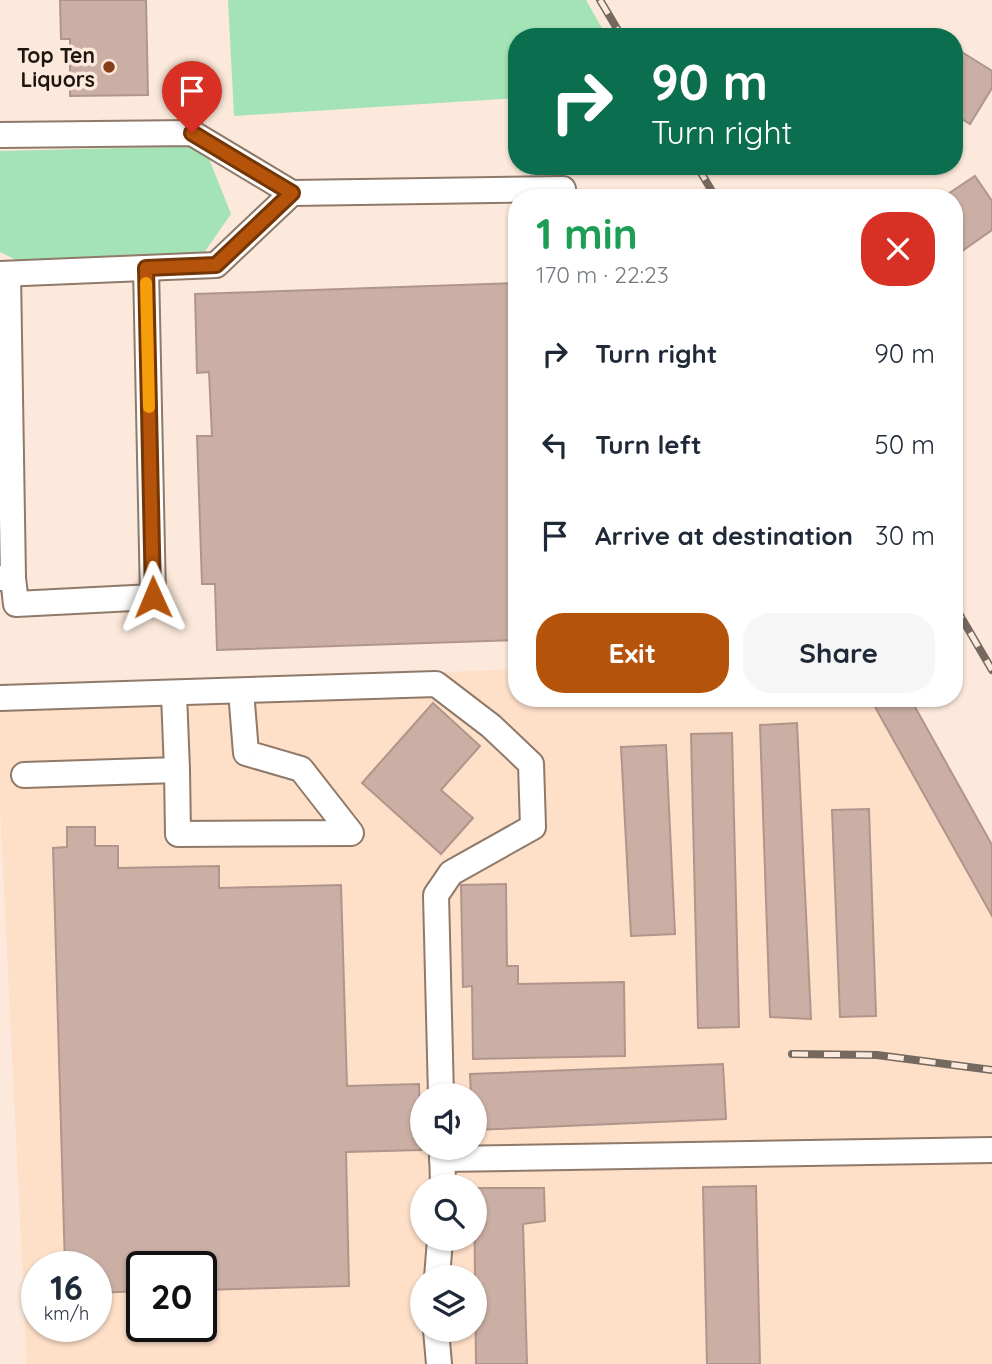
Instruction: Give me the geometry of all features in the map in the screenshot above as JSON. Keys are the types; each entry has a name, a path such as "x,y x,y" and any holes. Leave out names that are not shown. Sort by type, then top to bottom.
{"lane":[{"path":"0,135 192,133 292,193 508,190"},
{"path":"146,268 153,597 16,604 7,578 4,274 216,265 292,193"},
{"path":"0,698 436,684 491,726 531,764 533,827 451,873 436,895 441,1083"},
{"path":"174,694 178,834 351,833 301,769 246,753 241,691"},
{"path":"23,775 177,770"},
{"path":"487,1154 992,1150"},
{"path":"437,1342 439,1364"}],"shaded area":[{"path":"508,669 508,707 915,707 992,842 992,1364 27,1364 26,1342 112,1342 112,1251 22,1251 0,808 0,692"}],"green space":[{"path":"228,0 586,0 602,28 508,28 508,99 234,116"},
{"path":"204,146 231,214 199,260 32,268 0,252 0,151"}],"building":[{"name":"Top Ten Liquors","path":"60,0 146,0 148,95 70,96 70,39 61,39"},
{"path":"963,53 992,71 992,88 970,124 963,120"},
{"path":"975,176 992,201 992,230 963,250 963,189 956,189"},
{"path":"508,283 508,640 217,650 215,584 202,584 197,436 212,436 209,372 197,373 195,294"},
{"path":"433,703 480,746 441,790 473,818 441,854 362,783"},
{"path":"875,707 915,707 992,845 992,916"},
{"path":"797,723 811,1019 770,1017 760,725"},
{"path":"732,733 739,1027 698,1028 691,734"},
{"path":"666,745 675,934 631,936 621,747"},
{"path":"869,809 876,1016 840,1017 832,810"},
{"path":"67,827 95,827 95,846 118,846 118,868 219,866 219,888 341,885 347,1086 410,1084 410,1150 346,1152 349,1286 217,1290 217,1251 126,1251 126,1292 112,1292 112,1251 65,1251 53,848 67,847"},
{"path":"506,884 507,966 518,966 518,984 624,982 625,1056 473,1059 472,986 463,987 461,885"},
{"path":"723,1064 726,1119 487,1129 487,1083 470,1083 470,1074"},
{"path":"756,1186 760,1364 707,1364 703,1187"},
{"path":"487,1188 544,1188 545,1221 523,1224 527,1364 476,1364 476,1342 487,1342 487,1265 475,1265 475,1251 487,1251"}],"railway":[{"path":"600,0 617,28"},
{"path":"702,175 711,189"},
{"path":"963,620 992,670"},
{"path":"792,1054 877,1055 992,1070"}],"slow traffic":[{"path":"146,283 149,407"}],"place":[{"name":"Top Ten Liquors","path":"109,67"}],"route":[{"path":"153,597 146,268 216,265 292,193 192,133"}]}
